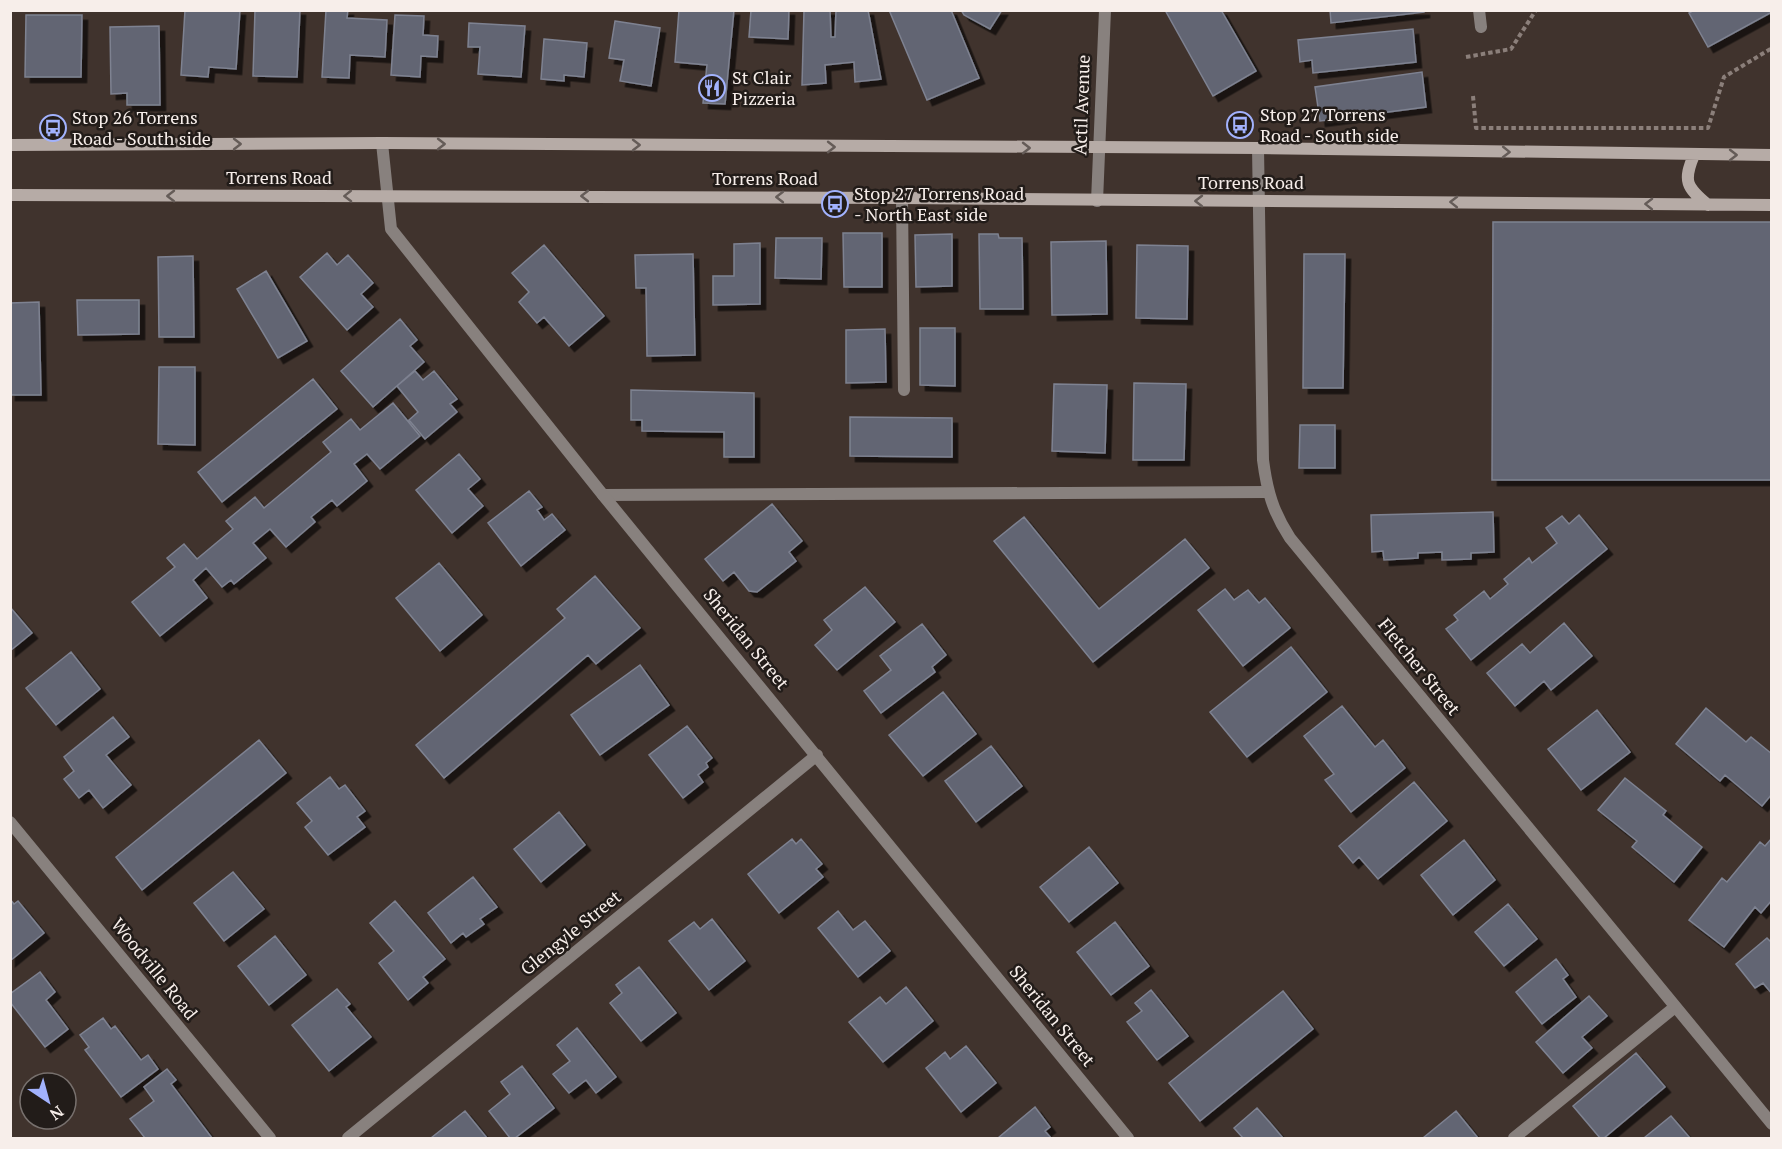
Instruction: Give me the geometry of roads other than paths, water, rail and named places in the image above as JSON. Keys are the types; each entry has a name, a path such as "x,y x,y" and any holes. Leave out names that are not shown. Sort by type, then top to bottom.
{"main road":[{"name":"Torrens Road","path":"10,145 382,143 1098,149 1258,148 1772,155"},
{"path":"1694,155 1687,172 1688,181 1692,191 1708,205"},
{"name":"Torrens Road","path":"10,195 386,195 1772,205"}],"street":[{"name":"Actil Avenue","path":"1097,201 1105,10"},
{"path":"1479,10 1481,27"},
{"name":"Sheridan Street","path":"382,143 391,229 603,495 1128,1138"},
{"name":"Fletcher Street","path":"1258,148 1263,460 1267,492 1275,514 1290,538 1772,1124"},
{"path":"902,198 904,390"},
{"path":"603,495 1267,492"},
{"name":"Glengyle Street","path":"348,1138 817,755"},
{"name":"Woodville Road","path":"10,822 270,1138"},
{"path":"1514,1138 1675,1007"}],"place":[{"name":"St Clair Pizzeria","path":"712,88"},
{"name":"Stop 27 Torrens Road - South side","path":"1240,125"},
{"name":"Stop 26 Torrens Road - South side","path":"53,128"},
{"name":"Stop 27 Torrens Road - North East side","path":"835,204"}]}
